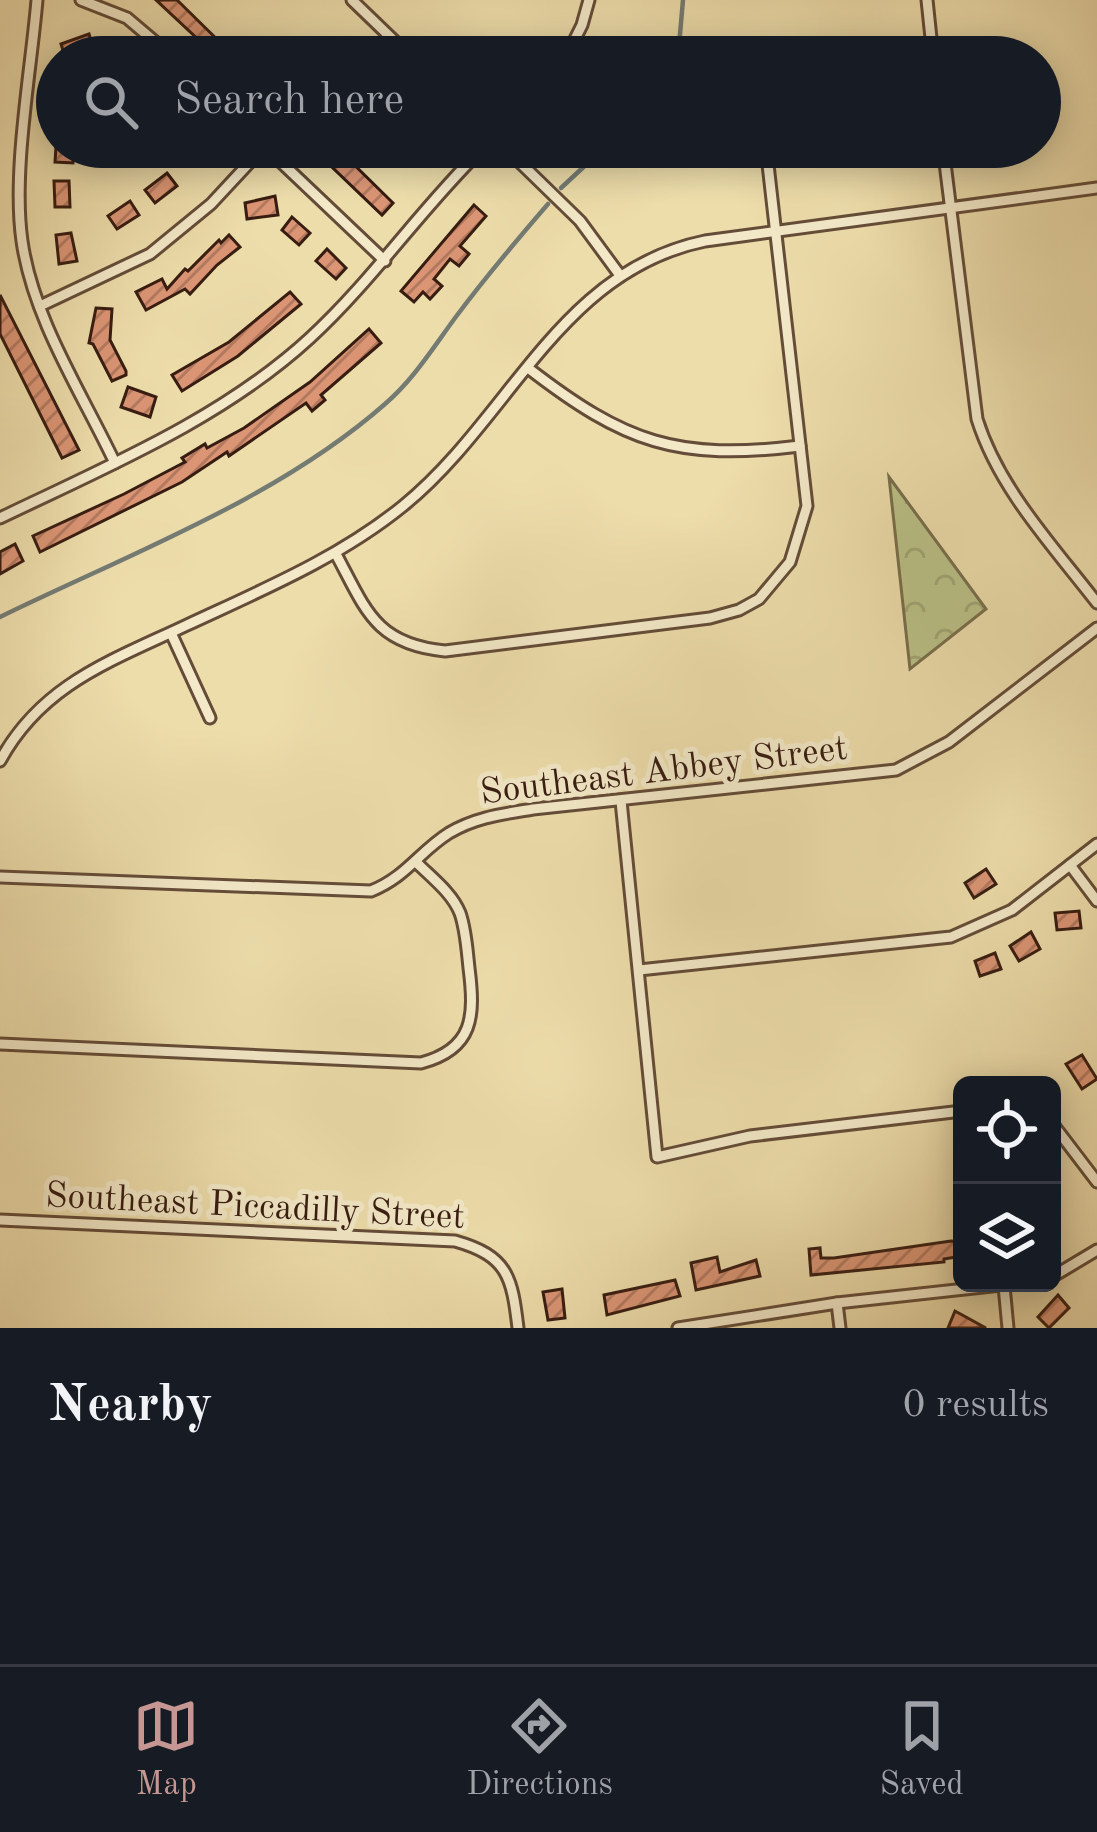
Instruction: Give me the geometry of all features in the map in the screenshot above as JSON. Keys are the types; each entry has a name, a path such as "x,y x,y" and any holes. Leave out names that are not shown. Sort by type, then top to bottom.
{"street":[{"path":"37,0 20,214 28,271 115,463"},
{"path":"81,0 127,18 148,36"},
{"path":"352,0 389,36"},
{"path":"574,36 589,0"},
{"path":"927,0 931,36"},
{"path":"40,306 150,254 211,204 245,168"},
{"path":"287,168 385,261"},
{"path":"0,518 115,463 247,388 306,342 466,168"},
{"path":"525,168 580,220 619,274"},
{"path":"336,554 372,620 391,637 416,648 445,651 725,613 758,598 790,562 807,506 768,168"},
{"path":"945,168 976,419 1007,485 1097,604"},
{"path":"0,761 31,715 74,680 336,554 403,506 484,427 582,303 619,274 670,248 1097,188"},
{"path":"527,368 601,420 664,444 706,453 800,446"},
{"name":"Southeast Abbey Street","path":"0,877 371,891 395,882 444,836 479,818 533,808 896,770 949,742 1097,628"},
{"path":"171,633 210,718"},
{"path":"621,801 657,1157 750,1136 953,1112"},
{"path":"639,970 951,937 1012,910 1097,844"},
{"path":"0,1044 422,1063 439,1058 460,1044 469,1027 472,998 465,934 459,910 417,863"},
{"path":"1070,865 1097,901"},
{"path":"460,1044 473,1056"},
{"path":"1061,1135 1097,1182"},
{"name":"Southeast Piccadilly Street","path":"0,1220 454,1241 482,1249 501,1263 514,1291 518,1328"},
{"path":"1061,1272 1097,1250"},
{"path":"678,1328 709,1320 953,1291"},
{"path":"1005,1292 1008,1328"},
{"path":"837,1303 840,1328"}],"green space":[{"path":"889,477 986,609 910,669"}],"building":[{"path":"156,0 177,0 214,36 195,36"},
{"path":"333,168 357,168 393,203 382,215"},
{"path":"167,173 177,186 155,203 145,190"},
{"path":"54,181 69,181 70,207 55,207"},
{"path":"275,196 278,215 247,219 245,203"},
{"path":"130,201 139,215 117,229 108,216"},
{"path":"474,205 486,216 460,246 469,254 459,266 450,259 434,279 442,286 430,299 423,292 414,302 401,291"},
{"path":"292,217 310,233 299,245 282,230"},
{"path":"71,233 77,261 59,264 56,235"},
{"path":"229,235 240,247 190,294 185,289 146,310 136,292 162,279 167,289"},
{"path":"327,249 346,268 336,279 316,261"},
{"path":"290,292 301,304 238,356 182,391 172,375 229,342"},
{"path":"0,295 79,450 62,458 0,334"},
{"path":"96,308 112,309 110,340 126,371 112,381 89,343"},
{"path":"369,329 381,343 321,395 325,400 312,411 306,403 229,456 227,452 182,482 40,552 33,536 124,494 185,462 182,458 205,444 207,448 244,428 310,382"},
{"path":"128,387 156,397 150,417 121,407"},
{"path":"15,544 23,561 0,574 0,552"},
{"path":"986,869 996,884 974,898 965,883"},
{"path":"1079,911 1081,928 1057,930 1055,913"},
{"path":"1031,932 1040,949 1019,961 1010,946"},
{"path":"995,953 1001,969 980,976 975,961"},
{"path":"1082,1055 1097,1079 1082,1089 1066,1064"},
{"path":"953,1241 953,1258 944,1262 811,1275 809,1249 820,1248 821,1258"},
{"path":"717,1257 720,1272 756,1260 760,1276 696,1290 691,1263"},
{"path":"675,1280 680,1296 607,1315 604,1295"},
{"path":"562,1289 565,1318 548,1320 543,1292"},
{"path":"1058,1295 1069,1308 1049,1328 1038,1317"},
{"path":"955,1311 986,1328 948,1328"}],"waterway":[{"path":"680,36 683,0"},
{"path":"561,188 582,168"},
{"path":"0,617 250,497 343,438 405,385 548,204"}]}
